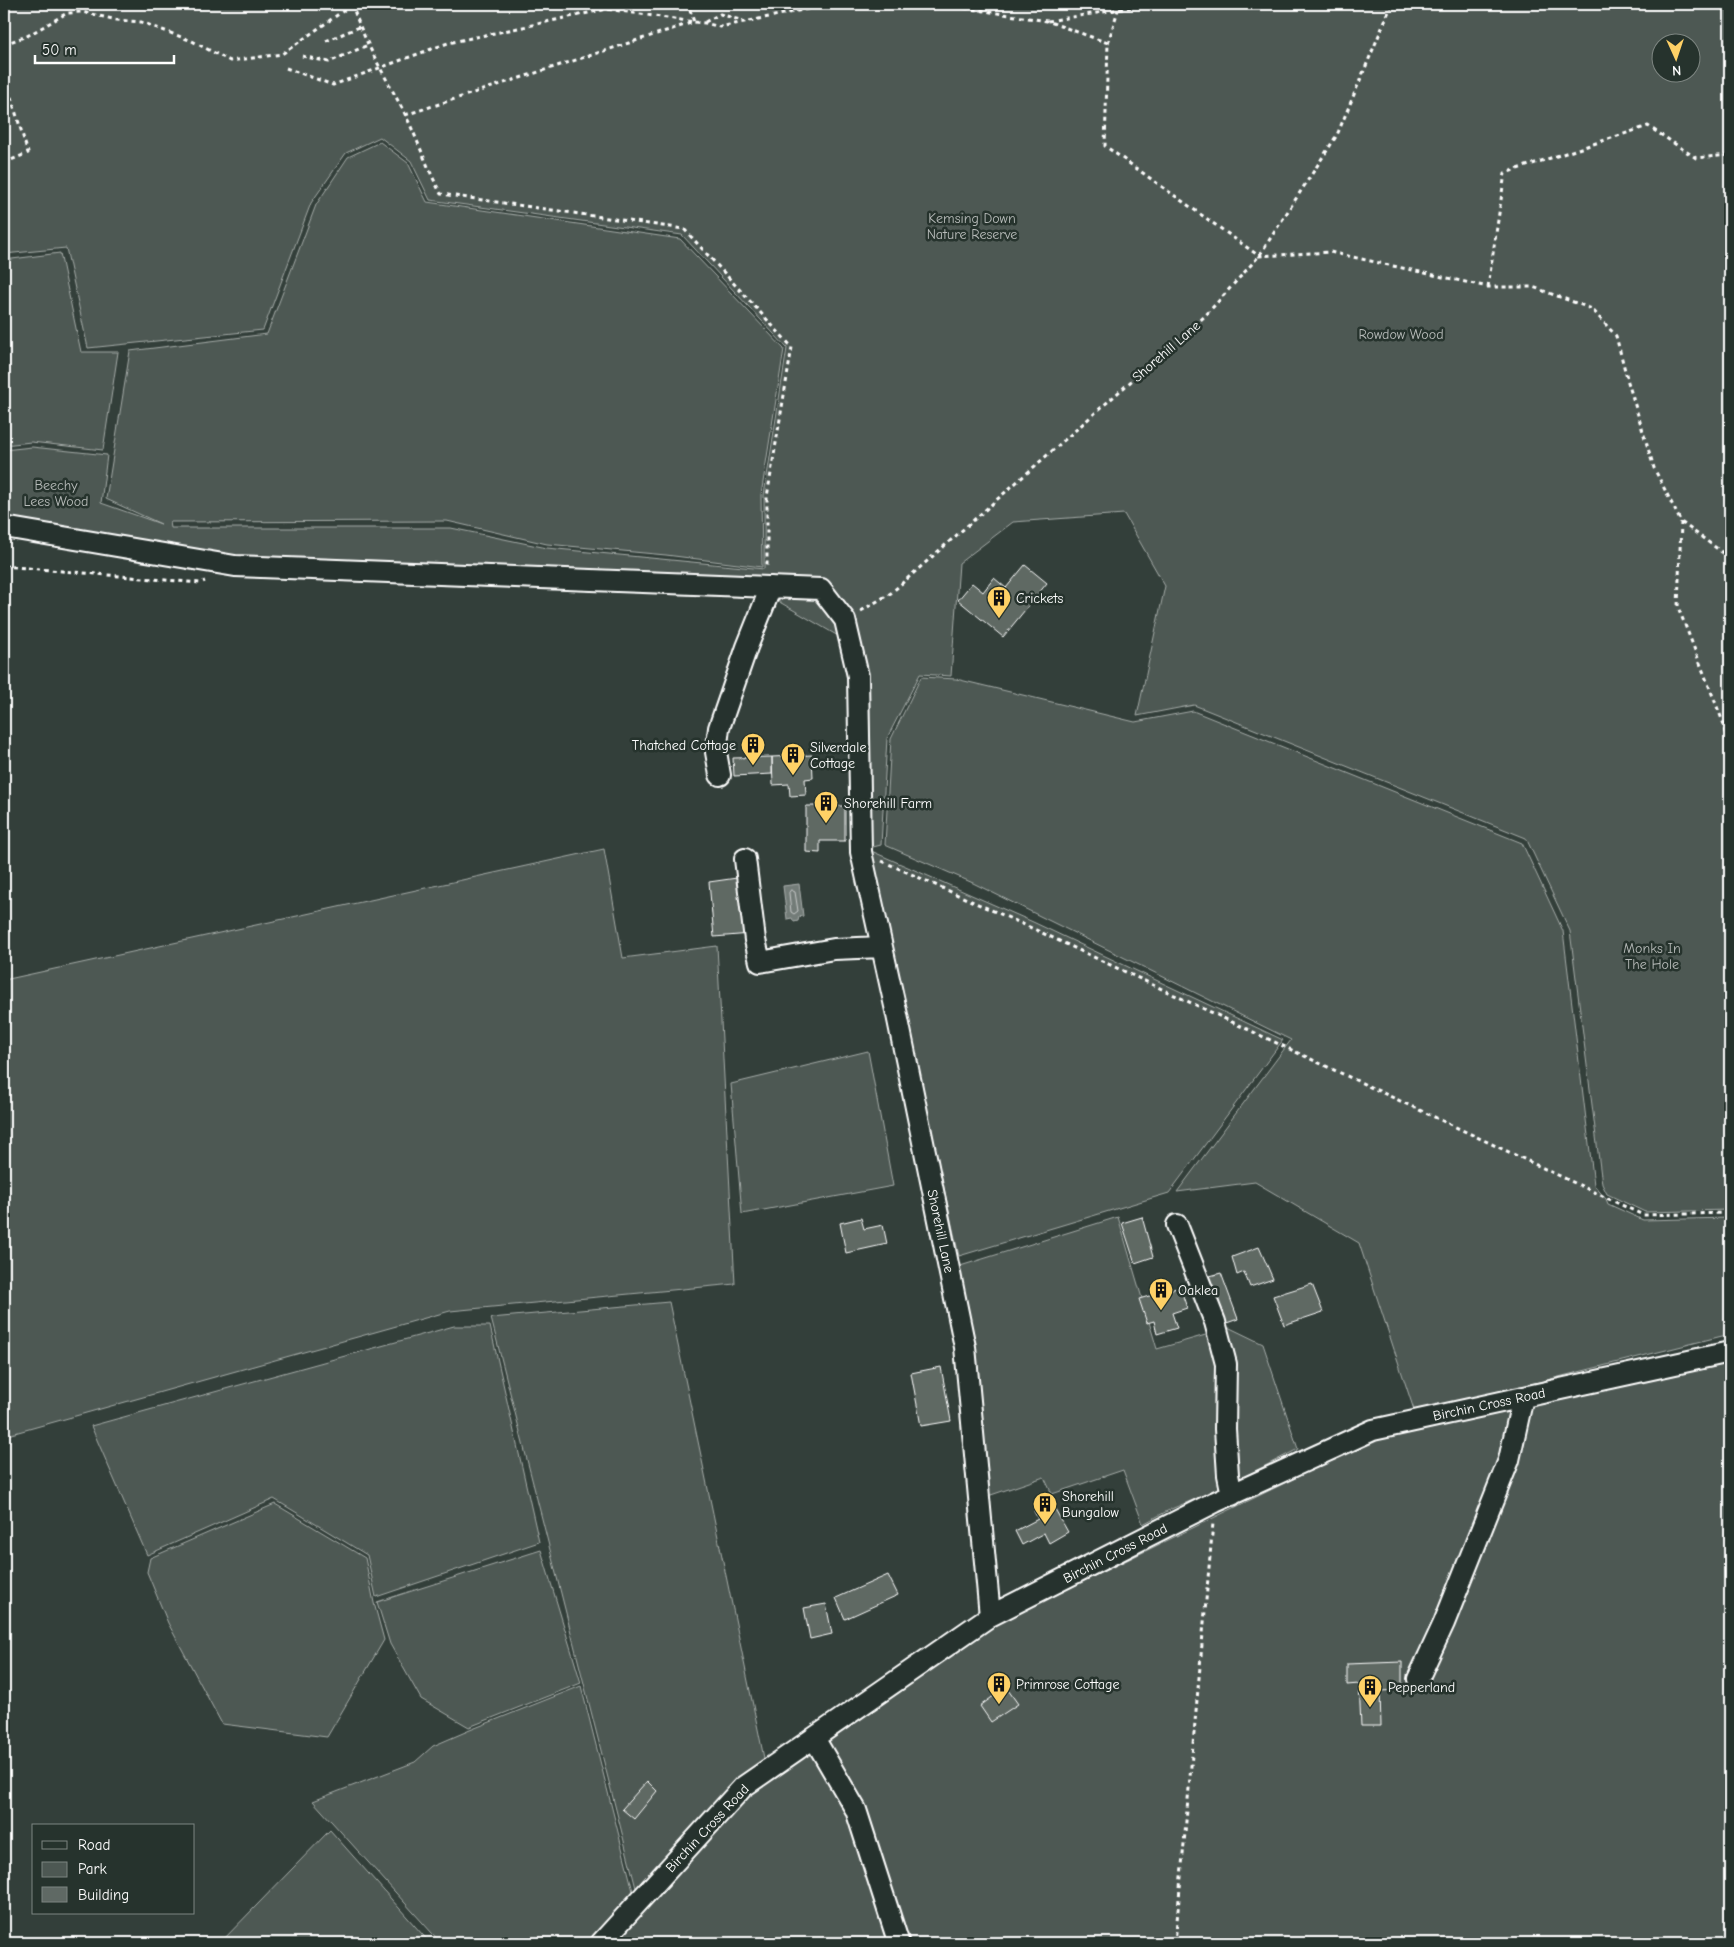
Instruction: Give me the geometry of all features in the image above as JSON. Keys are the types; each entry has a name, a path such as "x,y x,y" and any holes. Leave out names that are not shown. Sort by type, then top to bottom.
{"street":[{"path":"4,527 235,566 821,589 845,620"},
{"path":"720,775 716,752 719,728 769,587"},
{"name":"Shorehill Lane","path":"845,620 858,676 861,852 965,1347 990,1616"},
{"path":"745,859 755,940 760,962 834,949 882,946"},
{"path":"1177,1225 1215,1322 1226,1364 1225,1429 1228,1475 1223,1499"},
{"name":"Birchin Cross Road","path":"601,1943 743,1787 990,1616 1223,1499 1373,1430 1730,1352"},
{"path":"1418,1679 1444,1623 1509,1460 1523,1397"},
{"path":"814,1738 856,1810 898,1941"}],"path":[{"path":"4,44 27,36 67,13 82,12 116,20 141,22 192,41 230,61 282,54 353,4 359,27 405,115 441,194 684,229 792,347 767,497 769,587"},
{"path":"688,4 694,22"},
{"path":"286,68 333,85 448,43 607,9 705,22 720,27 832,4"},
{"path":"941,4 1047,21 1108,43"},
{"path":"1047,21 1146,5 1254,4"},
{"path":"1383,4 1392,4"},
{"name":"Shorehill Lane","path":"845,620 890,593 1080,427 1205,316 1259,256 1337,135 1392,4"},
{"path":"1118,10 1108,43 1106,146 1259,256 1330,252 1488,287 1533,287 1592,309 1616,336 1654,468 1681,522 1730,558"},
{"path":"705,22 720,14 746,21"},
{"path":"405,115 694,22"},
{"path":"326,42 359,27"},
{"path":"302,56 329,62 368,45"},
{"path":"4,74 28,153 4,163"},
{"path":"1488,287 1505,173 1648,126 1696,158 1730,155"},
{"path":"1681,522 1678,608 1723,722 1730,758"},
{"path":"4,566 200,583 208,580"},
{"path":"861,852 1036,930 1643,1216 1730,1213"},
{"path":"1175,1943 1223,1499"}],"green space":[{"name":"Rowdow Wood","path":"4,4 1730,4 1730,1210 1645,1212 1607,1194 1602,1184 1570,931 1526,838 1194,705 1137,716 1165,586 1124,514 1013,522 959,563 951,676 920,674 887,738 881,845 865,849 869,756 840,637 776,600 764,585 241,561 4,534 4,450 32,447 107,455 101,503 161,524 106,499 130,351 267,334 316,205 348,157 380,142 408,163 427,202 680,239 784,349 761,495 762,567 666,555 547,544 447,521 170,522 171,528 451,528 547,548 764,569 764,495 787,348 682,235 430,200 411,161 380,137 346,153 311,203 263,330 88,348 66,248 4,254"},
{"path":"60,253 81,352 118,352 103,450 31,442 4,445 4,260"},
{"path":"921,677 956,679 1135,722 1193,711 1522,843 1563,931 1594,1185 1608,1204 1643,1220 1730,1218 1730,1334 1415,1413 1359,1243 1255,1182 1177,1192 1291,1040 973,883 885,845 891,739"},
{"path":"604,849 623,958 717,946 735,1284 450,1311 4,1436 4,980"},
{"path":"869,850 1033,922 1283,1040 1169,1193 959,1256"},
{"path":"868,1051 893,1186 742,1214 731,1084"},
{"path":"1118,1217 1157,1349 1230,1328 1263,1344 1298,1449 1222,1488 1171,1509 1143,1524 1123,1470 1052,1494 1044,1477 988,1496 975,1344 957,1267"},
{"path":"669,1302 765,1763 638,1896 491,1318"},
{"path":"454,1326 490,1326 539,1542 376,1597 367,1555 274,1499 147,1555 91,1426"},
{"path":"1730,1352 1730,1943 609,1943 746,1792 996,1624 1369,1442"},
{"path":"275,1504 365,1558 384,1640 327,1737 222,1724 168,1623 147,1572 150,1558"},
{"path":"541,1550 581,1683 469,1727 421,1699 390,1644 377,1602"},
{"path":"581,1686 635,1899 595,1943 441,1943 313,1801 415,1762 433,1746"},
{"path":"330,1830 430,1943 220,1943"}],"water":[{"path":"799,884 803,916 794,922 792,918 787,919 783,886"}],"building":[{"name":"Crickets","path":"1025,565 1047,583 1003,637 958,600 972,583 983,592 994,578 1006,588"},
{"name":"Silverdale Cottage","path":"812,755 813,778 805,779 806,795 790,796 789,784 773,785 772,757"},
{"name":"Thatched Cottage","path":"772,757 772,774 734,776 733,758"},
{"name":"Shorehill Farm","path":"806,806 845,806 845,841 820,841 820,853 806,852"},
{"path":"744,877 751,934 714,937 709,882"},
{"path":"1142,1217 1153,1257 1135,1263 1122,1223"},
{"path":"861,1218 864,1229 883,1225 887,1244 846,1253 840,1223"},
{"path":"1259,1247 1273,1279 1250,1287 1244,1272 1237,1275 1232,1257"},
{"path":"1221,1273 1238,1319 1221,1325 1206,1277"},
{"path":"1312,1284 1323,1312 1284,1325 1273,1296"},
{"name":"Oaklea","path":"1180,1287 1187,1308 1172,1313 1177,1328 1157,1334 1154,1321 1147,1323 1139,1299"},
{"path":"941,1367 951,1421 921,1426 911,1373"},
{"name":"Shorehill Bungalow","path":"1051,1502 1068,1532 1049,1543 1044,1533 1022,1545 1015,1531 1038,1519 1034,1511"},
{"path":"888,1575 898,1595 845,1619 836,1598"},
{"path":"826,1604 832,1634 810,1639 804,1608"},
{"name":"Pepperland","path":"1402,1662 1402,1690 1380,1691 1381,1726 1361,1726 1359,1684 1347,1685 1347,1664"},
{"name":"Primrose Cottage","path":"1006,1687 1018,1704 991,1722 980,1706"},
{"path":"647,1781 657,1791 634,1819 622,1809"}],"place":[{"name":"Crickets","path":"999,619"},
{"name":"Thatched Cottage","path":"753,766"},
{"name":"Silverdale Cottage","path":"793,776"},
{"name":"Shorehill Farm","path":"826,824"},
{"name":"Oaklea","path":"1161,1311"},
{"name":"Shorehill Bungalow","path":"1045,1525"},
{"name":"Primrose Cottage","path":"999,1705"},
{"name":"Pepperland","path":"1370,1708"}],"park label":[{"name":"Kemsing Down Nature Reserve","path":"972,226"},
{"name":"Beechy Lees Wood","path":"56,494"},
{"name":"Monks In The Hole","path":"1652,956"}]}
